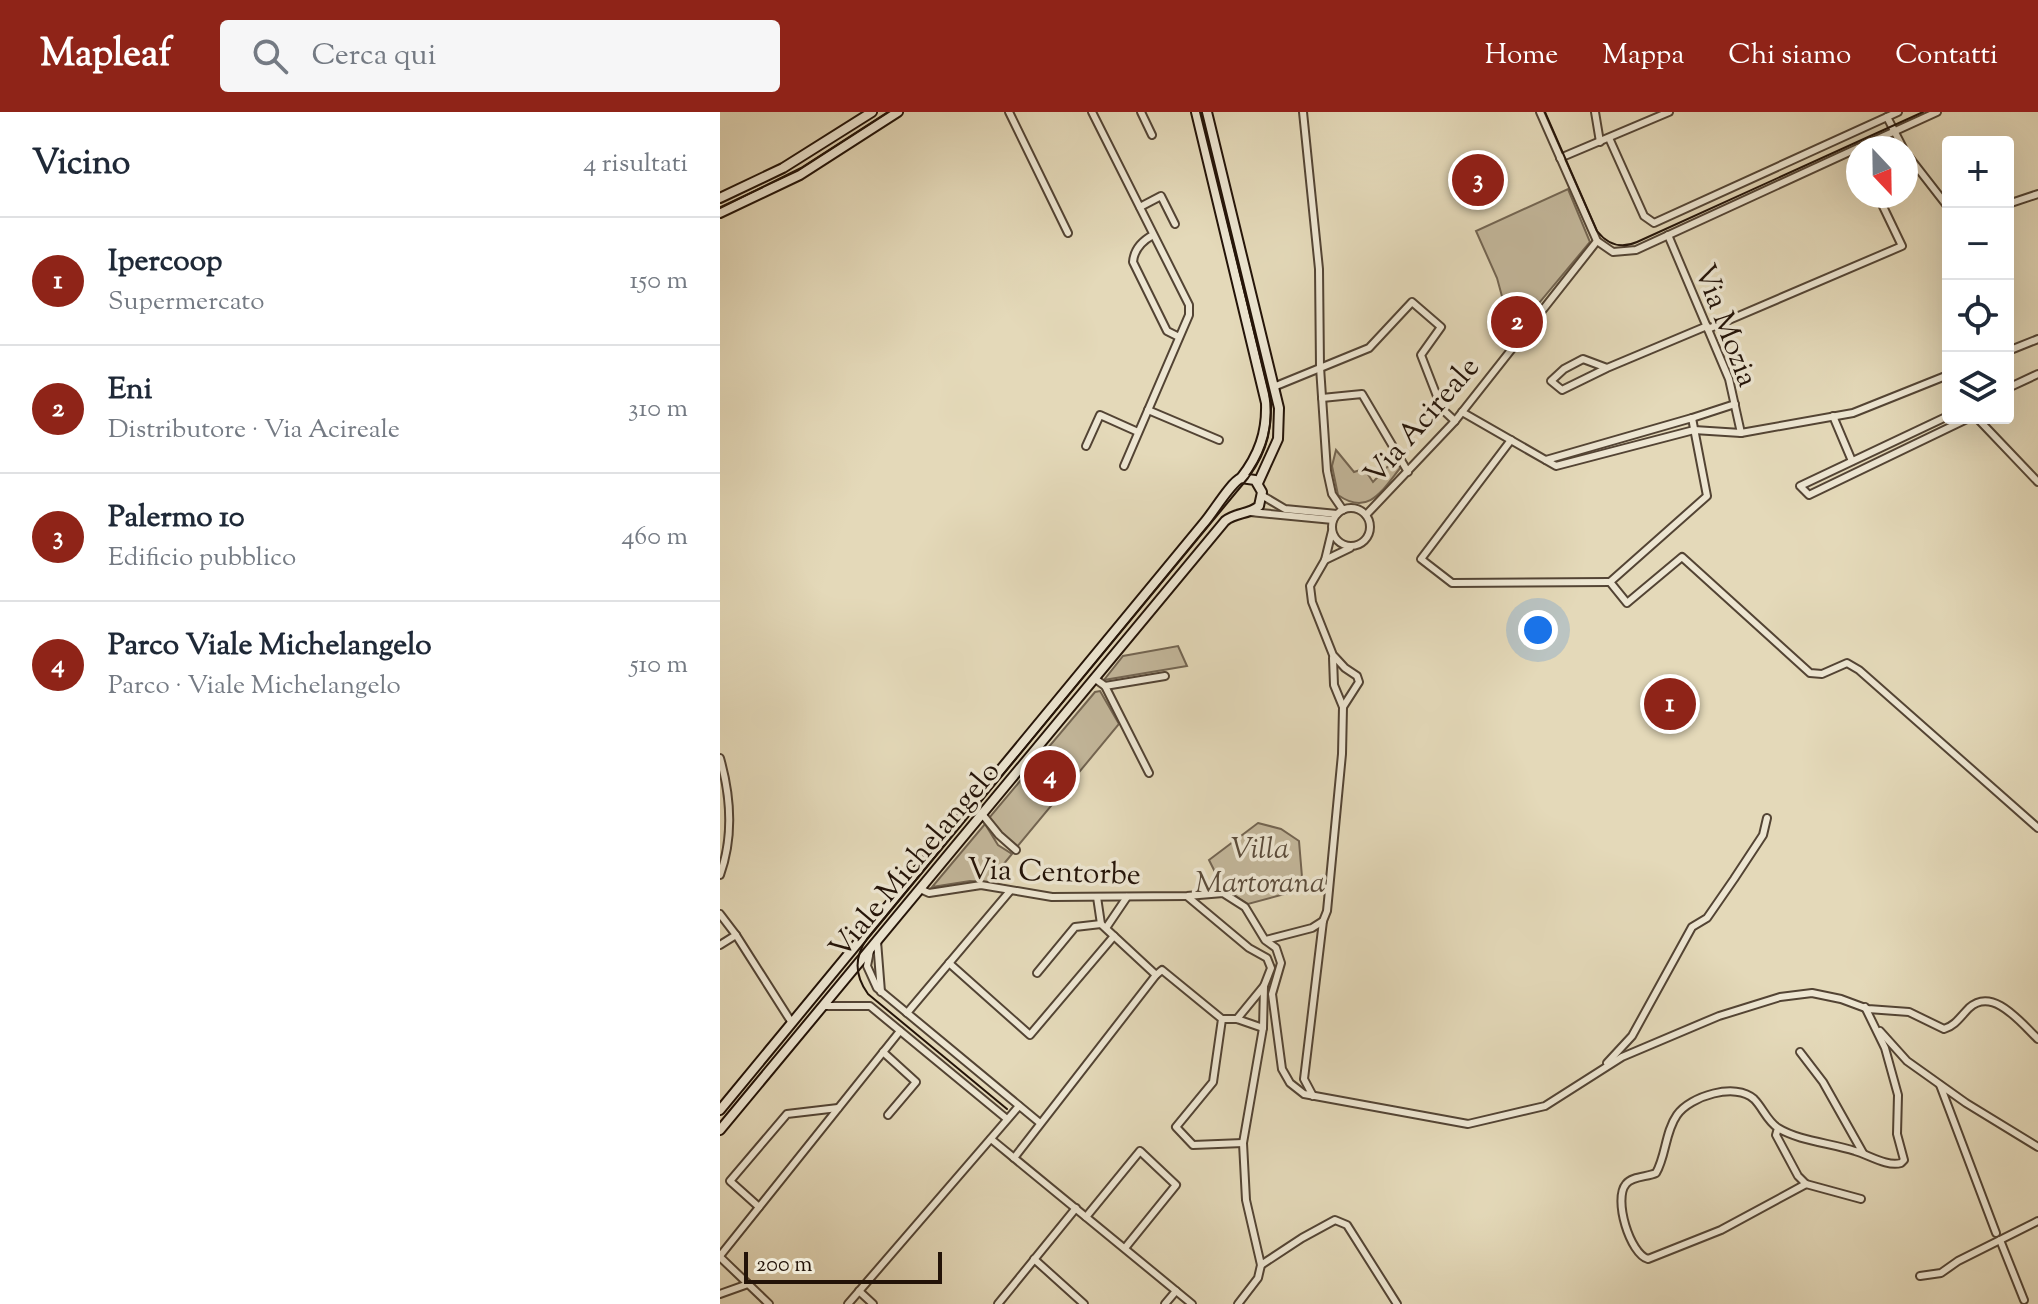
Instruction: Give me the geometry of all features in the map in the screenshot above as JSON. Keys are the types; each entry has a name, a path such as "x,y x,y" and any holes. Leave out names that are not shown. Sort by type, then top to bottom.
{"street":[{"path":"720,198 791,164 872,112"},
{"path":"720,213 800,175 898,112"},
{"path":"1009,112 1068,233"},
{"path":"1092,112 1189,305 1189,315 1124,466"},
{"path":"1141,112 1152,135"},
{"path":"1196,112 1266,403 1262,442 1241,478 1232,484 1228,494 1230,504 1245,512 1337,515 1355,508 1366,515 1370,532 1364,542 1325,560"},
{"path":"1207,112 1276,386 1280,419 1278,439 1258,483"},
{"path":"1303,112 1319,269 1320,367 1329,484 1337,515 1325,560 1310,586 1312,602 1333,655 1336,691 1343,707 1343,743 1327,911 1323,921 1304,1079 1313,1096 1468,1124 1545,1106 1622,1057 1719,1016 1780,997 1812,993 1865,1007 1909,1012 1944,1029 1951,1027 1979,1001 1987,1000 2003,1007 2038,1039"},
{"path":"1540,112 1597,241 1613,252 1627,253 1846,153"},
{"path":"1595,112 1600,142"},
{"path":"1560,158 1669,112"},
{"path":"1609,138 1648,220 1654,223 1898,112"},
{"path":"1884,136 1937,112"},
{"path":"1887,117 1896,136"},
{"path":"1918,170 1942,200"},
{"path":"2014,202 2038,194"},
{"path":"1140,207 1161,196 1175,224"},
{"path":"1607,368 1583,359 1564,369 1551,381 1562,390 1607,368 1902,246 1884,208"},
{"path":"1153,235 1144,240 1134,254 1133,262 1167,331 1179,337"},
{"name":"Via Mozia","path":"1668,235 1729,379 1741,433"},
{"name":"Via Acireale","path":"1366,515 1455,421 1597,241"},
{"path":"1276,386 1369,348 1412,302 1441,327 1421,355 1442,409 1455,421"},
{"path":"2014,349 2038,339"},
{"path":"2014,385 2038,374"},
{"path":"1462,412 1556,466 1694,430 1741,433 1853,413 1942,377"},
{"path":"1322,398 1362,394 1408,472"},
{"path":"1546,460 1735,404"},
{"path":"1148,410 1219,440"},
{"path":"1086,446 1100,415 1138,432"},
{"path":"1833,416 1852,461"},
{"path":"1511,440 1421,559 1452,583 1610,582 1707,496 1692,418"},
{"path":"1942,419 1800,486 1809,495 1957,424"},
{"path":"1983,424 2038,482"},
{"path":"1241,478 1258,483 1263,496 1285,509 1337,515"},
{"name":"Viale Michelangelo","path":"720,1110 1228,494"},
{"path":"1245,512 1259,506 1263,496"},
{"name":"Viale Michelangelo","path":"720,1130 1225,521 1245,512"},
{"path":"1332,531 1342,545 1354,546"},
{"path":"1610,582 1627,603 1682,557 1810,673 1822,674 1847,663 1853,665 2038,828"},
{"path":"1333,655 1353,672 1359,682 1343,707"},
{"path":"1334,679 1339,673 1353,672"},
{"path":"1105,686 1165,676"},
{"path":"1094,678 1105,686 1149,773"},
{"path":"1336,691 1348,695 1354,692"},
{"path":"720,758 728,787 730,821 720,875"},
{"path":"982,814 1016,850"},
{"path":"1599,1072 1632,1036 1692,927 1707,918 1763,835 1767,818"},
{"name":"Via Centorbe","path":"920,889 935,893 975,885 1052,897 1223,893 1245,907 1265,940 1276,948 1281,963 1272,994 1282,1069 1290,1083 1304,1094 1313,1096"},
{"path":"907,1013 1010,891"},
{"path":"1187,896 1249,948 1267,958 1271,968 1264,986 1237,1019"},
{"path":"1097,897 1103,926 1156,975"},
{"path":"1037,973 1075,927 1103,926 1127,897"},
{"path":"720,914 792,1023"},
{"path":"1265,940 1312,928 1323,921"},
{"path":"720,945 736,935"},
{"path":"949,963 1030,1035 1114,936"},
{"path":"874,944 881,992"},
{"path":"874,944 867,961 868,970 881,992 1040,1123"},
{"path":"1014,1158 1162,970 1222,1019 1237,1019 1263,1028"},
{"path":"1238,1304 1258,1278 1261,1265 1246,1200 1243,1143 1263,1028 1264,986"},
{"path":"823,1006 870,1006 1007,1119"},
{"path":"1806,1184 1721,1230 1661,1255 1643,1257 1633,1245 1621,1202 1626,1183 1656,1173 1674,1120 1688,1104 1720,1094 1742,1092 1753,1098 1778,1128 1890,1164 1897,1165 1904,1160 1897,1134 1898,1095 1885,1048 1865,1007"},
{"path":"1871,1018 1907,1061 1966,1103 2038,1147"},
{"path":"1222,1019 1213,1082 1176,1127 1193,1145 1243,1143"},
{"path":"769,1304 720,1256 900,1031"},
{"path":"883,1052 916,1082 888,1115"},
{"path":"1800,1052 1823,1082 1863,1153"},
{"path":"766,1055 775,1064"},
{"path":"1939,1082 2024,1300"},
{"path":"848,1304 1019,1106"},
{"path":"759,1207 730,1181 787,1114 838,1108"},
{"path":"1778,1128 1776,1135 1780,1146 1806,1184 1861,1199"},
{"path":"991,1139 1192,1304"},
{"path":"1086,1217 1140,1151 1176,1185 1125,1248"},
{"path":"998,1304 1076,1208"},
{"path":"1261,1265 1335,1220 1347,1225 1397,1304"},
{"path":"1920,1276 1941,1273 1998,1236 2038,1221"},
{"path":"1034,1259 1084,1304"},
{"path":"720,1294 748,1284"},
{"path":"859,1291 873,1304"},
{"path":"1165,1304 1176,1291"}],"green space":[{"path":"1568,189 1590,242 1504,345 1490,319 1503,300 1497,278 1476,231"},
{"path":"1336,450 1354,472 1360,470 1367,473 1373,482 1391,463 1401,467 1374,498 1367,502 1349,501 1338,495 1332,466"},
{"path":"1178,646 1187,666 1104,680 1123,656"},
{"path":"1100,691 1119,724 1017,847 1001,835 989,818 1095,692"},
{"name":"Villa Martorana","path":"1258,823 1281,829 1299,841 1303,889 1248,904 1223,888 1209,860"},
{"path":"985,824 998,845 1012,854 989,882 970,881 932,887"}],"tram line":[{"path":"720,208 801,168 888,112"},
{"path":"1007,1109 868,994 861,980 858,960 867,939 1248,478 1265,448 1271,416 1269,392 1200,112"},
{"path":"1545,112 1597,231 1606,240 1620,245 1637,242 1923,112"}],"place":[{"name":"Palermo 10","path":"1478,180"},
{"name":"Eni","path":"1517,322"},
{"name":"Ipercoop","path":"1670,704"},
{"name":"Parco Viale Michelangelo","path":"1050,776"}]}
